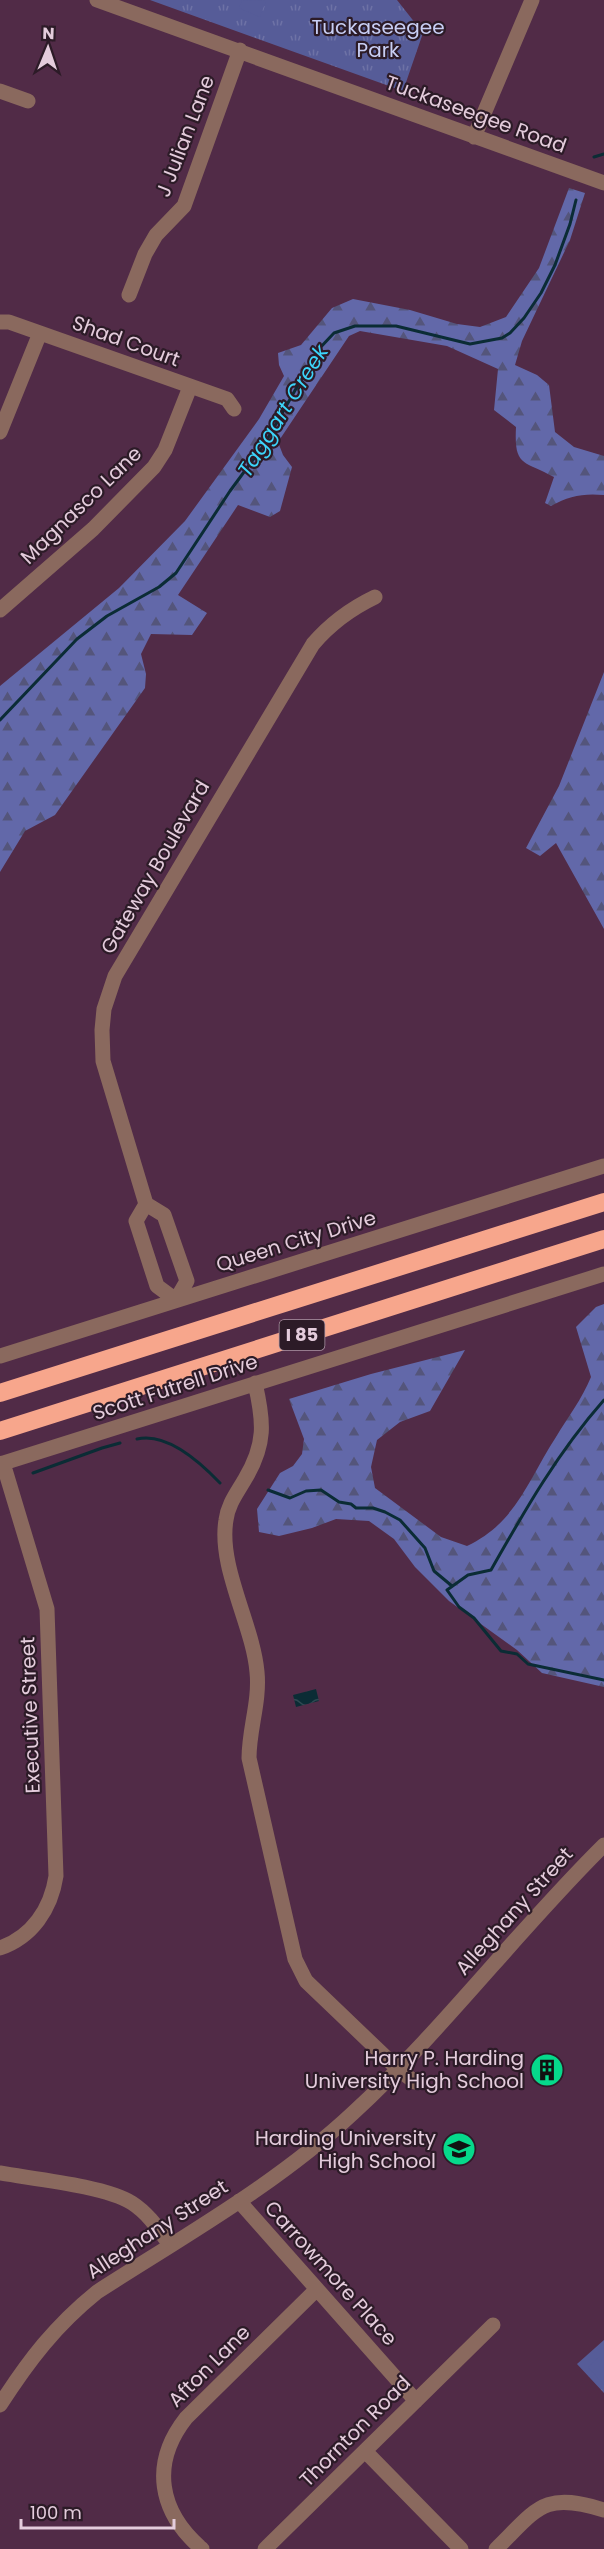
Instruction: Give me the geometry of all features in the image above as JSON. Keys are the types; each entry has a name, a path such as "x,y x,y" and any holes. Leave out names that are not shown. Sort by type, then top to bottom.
{"highway":[{"name":"I 85","path":"0,1393 604,1202"},
{"name":"I 85","path":"0,1431 604,1239"}],"street":[{"name":"Tuckaseegee Road","path":"97,0 604,183"},
{"path":"474,137 532,0"},
{"name":"J Julian Lane","path":"129,295 145,254 156,235 184,206 240,50"},
{"path":"0,91 28,101"},
{"name":"Shad Court","path":"0,322 9,322 226,399 234,409"},
{"path":"0,432 40,333"},
{"name":"Magnasco Lane","path":"1,606 93,529 154,467 165,450 190,387"},
{"name":"Gateway Boulevard","path":"146,1204 103,1061 104,1009 116,976 313,644 338,618 375,597"},
{"name":"Queen City Drive","path":"0,1356 604,1166"},
{"path":"146,1204 164,1215 187,1281 176,1300 157,1286 136,1221 146,1204"},
{"name":"Scott Futrell Drive","path":"2,1464 604,1274"},
{"path":"255,1383 263,1426 260,1449 230,1504 224,1534 257,1670 257,1703 249,1737 249,1758 298,1966 306,1981 399,2070 415,2082"},
{"name":"Executive Street","path":"0,1948 21,1938 38,1921 48,1907 56,1876 47,1609 2,1464"},
{"name":"Alleghany Street","path":"0,2405 33,2355 59,2324 97,2292 239,2201 324,2139 399,2070 604,1845"},
{"path":"0,2173 115,2195 141,2210 154,2222 170,2245"},
{"name":"Carrowmore Place","path":"239,2201 416,2400"},
{"name":"Afton Lane","path":"201,2549 180,2528 168,2505 163,2483 163,2467 171,2439 186,2418 317,2289"},
{"name":"Thornton Road","path":"266,2549 493,2325"},
{"path":"365,2451 461,2549"},
{"path":"496,2549 534,2512 554,2502 579,2502 604,2510"}],"green space":[{"name":"Tuckaseegee Park","path":"150,0 397,0 423,33 403,91"},
{"path":"242,0 266,1 260,17 239,8"},
{"path":"569,188 585,193 570,240 522,341 515,365 537,375 549,385 555,432 574,447 604,456 604,495 576,496 551,506 545,503 554,477 523,461 517,449 516,427 494,410 498,369 447,346 360,331 349,336 278,442 283,455 292,467 280,511 270,517 238,505 178,595 207,613 192,635 151,634 141,654 146,674 145,688 55,815 25,831 0,872 0,686 119,588 185,521 259,419 284,376 279,365 278,353 301,345 332,308 353,299 410,310 457,324 480,327 506,317 539,268"},
{"path":"604,672 604,929 556,843 540,856 526,848 559,786"},
{"path":"604,1304 604,1687 542,1673 517,1650 449,1601 415,1567 394,1539 369,1521 336,1519 279,1536 259,1532 257,1509 280,1473 293,1466 302,1454 304,1439 289,1399 371,1374 465,1350 430,1411 400,1422 377,1440 371,1467 375,1488 441,1537 467,1546 484,1536 498,1525 519,1499 583,1393 591,1377 576,1327 596,1307"},
{"path":"604,2340 604,2393 577,2364"},
{"path":"600,2356 604,2360 604,2385 588,2367"}],"water":[{"path":"316,1689 319,1701 296,1707 293,1695"}],"waterway":[{"name":"Taggart Creek","path":"594,157 604,154"},
{"name":"Taggart Creek","path":"0,720 77,639 107,616 159,587 176,573 230,491 264,445 318,350 334,333 355,326 396,326 470,344 502,338 524,318 541,293 555,265 576,200"},
{"path":"604,1400 557,1461 491,1570 468,1575 447,1590 459,1607 474,1618 501,1651 517,1654 528,1664 604,1680"},
{"path":"137,1439 148,1438 171,1444 193,1458 220,1483"},
{"path":"33,1473 120,1443"},
{"path":"268,1490 290,1498 306,1491 321,1490 339,1502 351,1504 356,1508 373,1508 385,1512 400,1520 425,1548 434,1571 452,1586"}],"place":[{"name":"Harry P. Harding University High School","path":"547,2070"},
{"name":"Harding University High School","path":"459,2149"}]}
